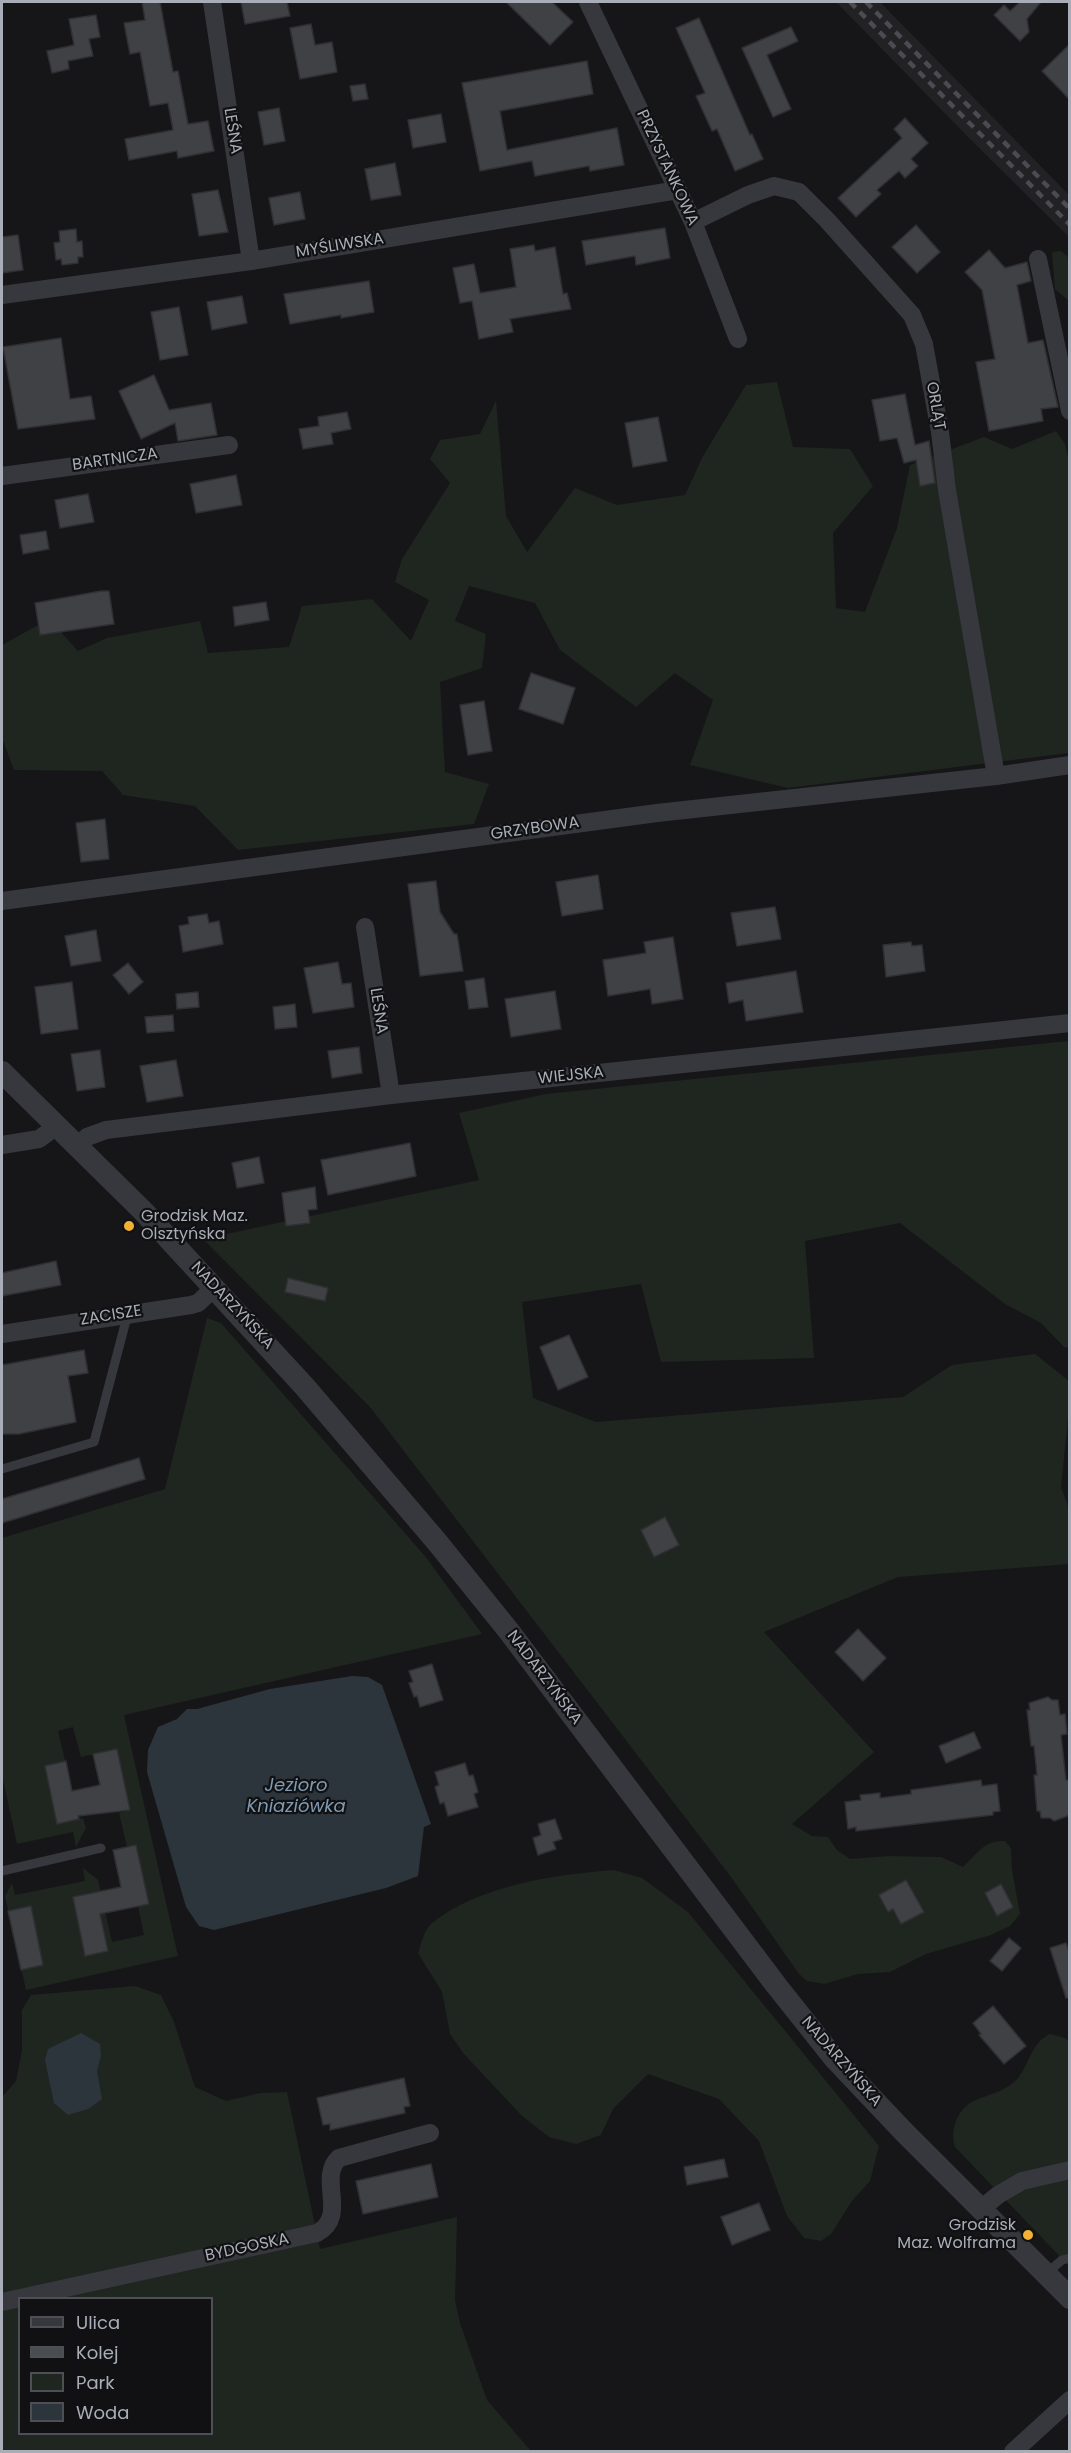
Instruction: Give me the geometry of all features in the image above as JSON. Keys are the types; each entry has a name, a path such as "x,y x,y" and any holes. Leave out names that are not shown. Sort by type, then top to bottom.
{"street":[{"name":"LEŚNA","path":"212,2 251,261"},
{"name":"PRZYSTANKOWA","path":"588,2 693,222 738,339"},
{"name":"ORLĄT","path":"693,222 748,195 774,186 799,192 912,315 924,344 996,776"},
{"name":"MYŚLIWSKA","path":"2,295 251,261 678,190"},
{"path":"1038,259 1070,411"},
{"name":"BARTNICZA","path":"2,476 229,444"},
{"name":"GRZYBOWA","path":"2,901 657,813 996,776 1070,765"},
{"name":"LEŚNA","path":"365,927 391,1095"},
{"name":"WIEJSKA","path":"78,1146 87,1137 106,1130 391,1095 1070,1023"},
{"name":"NADARZYŃSKA","path":"2,1072 78,1146 215,1287 305,1387 477,1591 827,2049 875,2102 1070,2298"},
{"path":"2,1145 39,1139 57,1126"},
{"name":"ZACISZE","path":"2,1334 191,1305 198,1303 215,1287"},
{"name":"BYDGOSKA","path":"25,2297 317,2233 326,2226 333,2212 331,2171 339,2158 430,2133"},
{"path":"981,2209 998,2195 1022,2181 1070,2170"},
{"name":"BYDGOSKA","path":"2,2302 18,2298"},
{"path":"1013,2451 1070,2400"}],"lane":[{"path":"2,1469 94,1442 128,1313"},
{"path":"2,1871 101,1848"},
{"path":"1046,2274 1062,2260 1070,2258"}],"shaded area":[{"path":"836,2 880,2 1069,195 1069,237 968,137"}],"green space":[{"path":"1061,251 1069,258 1069,301 1055,289 1052,252"},
{"path":"777,382 793,447 850,449 873,486 833,533 836,608 865,612 897,528 910,465 984,437 1012,449 1056,431 1065,444 1070,466 1069,753 788,788 690,765 713,700 675,673 636,707 560,650 535,603 469,586 455,621 486,634 482,668 440,682 445,772 489,784 474,824 238,850 195,806 123,795 102,771 14,770 2,738 2,645 49,619 78,651 107,638 200,621 208,653 289,647 302,606 372,599 411,641 429,600 395,582 402,559 450,483 430,459 440,440 480,434 496,401 506,516 527,552 575,488 617,505 685,495 703,456 746,385"},
{"path":"1069,1041 1069,1348 1064,1347 1041,1323 1005,1304 900,1223 805,1241 814,1358 661,1362 641,1284 522,1302 533,1398 596,1422 903,1397 952,1365 1035,1354 1069,1381 1069,1409 1061,1487 1069,1509 1069,1564 898,1577 764,1632 874,1752 792,1824 812,1836 828,1837 837,1850 850,1859 889,1856 941,1857 963,1867 986,1845 1005,1841 1011,1848 1012,1870 1020,1914 1010,1926 991,1935 926,1954 890,1972 858,1974 824,1984 807,1981 799,1974 731,1877 370,1407 203,1239 479,1180 459,1113 546,1094"},
{"path":"207,1318 221,1323 425,1556 482,1634 124,1715 178,1956 26,1990 5,1896 12,1883 15,1895 85,1881 83,1868 98,1880 112,1942 144,1935 138,1906 149,1903 136,1845 127,1847 119,1813 130,1810 117,1749 81,1757 73,1727 58,1731 79,1819 83,1818 86,1828 76,1847 73,1832 17,1844 2,1775 2,1538 165,1489"},
{"path":"614,1870 642,1878 688,1912 879,2146 870,2181 852,2201 831,2234 821,2241 804,2238 787,2216 759,2141 719,2099 648,2074 613,2109 601,2135 576,2144 549,2137 522,2116 464,2054 450,2034 442,1992 418,1953 431,1924 449,1911 494,1891 543,1879"},
{"path":"135,1986 161,1995 174,2022 195,2087 226,2101 260,2093 287,2092 320,2249 457,2217 455,2300 460,2323 487,2400 531,2451 2,2451 2,2097 16,2081 22,2050 22,2010 31,1995"},
{"path":"1050,2034 1065,2038 1069,2042 1069,2266 955,2147 953,2134 958,2116 966,2106 1013,2083 1039,2043"}],"water":[{"name":"Jezioro Kniaziówka","path":"352,1676 368,1677 382,1685 431,1824 424,1827 418,1876 386,1888 214,1930 199,1926 186,1907 147,1772 148,1750 158,1727 177,1719 187,1709 197,1709 270,1689"},
{"path":"81,2033 100,2044 101,2056 97,2071 102,2099 88,2109 68,2115 54,2103 45,2060 48,2049"}],"building":[{"path":"142,2 160,2 173,72 178,71 188,124 208,121 214,151 178,158 177,151 129,160 125,139 173,130 168,103 150,106 140,52 130,54 124,23 145,20"},
{"path":"241,2 287,2 290,16 245,24"},
{"path":"506,2 552,2 573,22 550,45"},
{"path":"1020,2 1041,2 1027,19 1029,32 1020,41 994,15 1004,5 1010,11"},
{"path":"96,15 100,37 89,39 93,56 68,61 69,69 52,73 47,51 74,45 69,19"},
{"path":"699,18 750,135 752,134 763,159 735,171 717,129 712,131 696,96 705,93 676,28"},
{"path":"311,24 315,45 332,42 337,72 300,79 290,28"},
{"path":"791,27 798,41 767,55 791,109 773,117 742,48"},
{"path":"1070,44 1070,100 1042,71"},
{"path":"587,61 593,94 500,111 507,150 617,128 624,165 590,171 589,166 535,176 532,161 480,171 462,83"},
{"path":"365,84 368,99 353,101 350,86"},
{"path":"279,108 285,141 264,145 258,112"},
{"path":"441,114 446,142 413,148 408,120"},
{"path":"905,118 928,143 911,159 918,166 905,178 899,171 877,190 881,194 856,217 838,198 902,138 894,129"},
{"path":"395,163 401,195 371,200 365,169"},
{"path":"218,190 228,232 199,236 192,194"},
{"path":"300,192 305,219 274,225 269,198"},
{"path":"916,225 940,252 917,273 892,247"},
{"path":"665,228 670,258 636,265 635,256 586,265 582,241"},
{"path":"76,229 77,242 82,241 83,257 78,257 78,263 62,265 61,259 56,260 54,243 60,242 59,231"},
{"path":"18,235 23,270 2,273 2,237"},
{"path":"534,245 535,251 555,247 563,294 567,293 571,309 510,319 513,332 479,339 472,301 460,303 453,268 474,264 480,293 516,287 510,249"},
{"path":"989,250 1005,268 1027,262 1031,281 1017,285 1028,343 1043,340 1058,407 1041,409 1043,421 989,431 976,362 995,359 982,290 965,272"},
{"path":"369,281 374,312 290,324 284,294"},
{"path":"242,296 247,323 212,330 207,302"},
{"path":"179,307 188,355 160,360 151,312"},
{"path":"61,338 70,399 91,396 95,419 18,429 3,347"},
{"path":"154,375 169,410 211,403 217,435 178,441 175,423 141,439 119,391"},
{"path":"905,394 915,445 929,441 935,483 920,486 916,460 904,463 897,438 880,441 872,400"},
{"path":"347,412 351,429 331,433 333,444 303,449 299,429 319,426 318,417"},
{"path":"658,417 667,461 633,467 625,423"},
{"path":"236,475 242,505 196,513 190,484"},
{"path":"88,494 94,522 60,528 55,500"},
{"path":"46,531 49,549 23,554 20,535"},
{"path":"109,591 114,624 40,635 35,603"},
{"path":"266,602 269,620 235,626 233,607"},
{"path":"531,673 575,688 563,724 519,709"},
{"path":"484,701 492,751 468,755 460,705"},
{"path":"105,819 109,859 81,862 76,823"},
{"path":"598,875 603,909 562,916 556,882"},
{"path":"436,881 440,912 454,934 457,934 463,971 420,976 408,884"},
{"path":"775,907 781,939 737,946 731,913"},
{"path":"207,914 209,923 219,921 223,944 183,952 179,926 189,924 188,917"},
{"path":"96,930 101,961 71,966 65,936"},
{"path":"673,937 683,999 652,1004 650,989 608,996 603,960 646,953 644,942"},
{"path":"911,942 912,946 922,945 925,971 886,977 883,945"},
{"path":"338,962 342,984 351,983 354,1007 313,1013 304,968"},
{"path":"128,963 143,982 129,994 113,975"},
{"path":"796,971 803,1012 746,1021 743,1000 729,1003 726,983"},
{"path":"484,978 488,1007 469,1009 465,981"},
{"path":"72,982 78,1029 41,1034 35,987"},
{"path":"555,991 561,1029 511,1037 505,999"},
{"path":"198,992 199,1007 177,1009 176,994"},
{"path":"295,1004 297,1027 275,1029 273,1007"},
{"path":"173,1015 174,1031 147,1033 145,1017"},
{"path":"359,1047 362,1073 332,1078 328,1051"},
{"path":"100,1050 105,1087 77,1091 71,1054"},
{"path":"176,1060 183,1096 147,1102 140,1066"},
{"path":"410,1143 416,1176 328,1195 321,1160"},
{"path":"259,1157 264,1183 237,1188 232,1163"},
{"path":"315,1187 317,1209 308,1210 310,1223 286,1226 282,1193"},
{"path":"56,1261 61,1285 2,1296 2,1273"},
{"path":"288,1278 328,1288 325,1301 285,1292"},
{"path":"569,1335 588,1377 558,1390 540,1347"},
{"path":"84,1350 88,1373 68,1376 76,1422 19,1434 2,1434 2,1365"},
{"path":"139,1458 145,1479 2,1523 2,1499"},
{"path":"665,1517 679,1545 654,1557 641,1530"},
{"path":"858,1629 886,1658 863,1681 835,1652"},
{"path":"432,1664 443,1700 420,1707 417,1696 414,1697 409,1683 413,1682 409,1671"},
{"path":"1048,1697 1058,1700 1060,1715 1065,1714 1067,1734 1061,1735 1066,1780 1070,1780 1070,1815 1054,1821 1050,1818 1041,1818 1040,1811 1037,1811 1034,1775 1037,1775 1027,1710 1030,1710 1029,1703"},
{"path":"974,1732 981,1748 946,1763 939,1746"},
{"path":"117,1749 130,1810 78,1816 79,1819 57,1824 45,1766 66,1761 72,1791 100,1785 93,1754"},
{"path":"465,1763 469,1776 473,1775 478,1792 474,1794 478,1807 448,1816 444,1802 440,1804 435,1787 439,1785 435,1772"},
{"path":"981,1780 982,1786 997,1784 1000,1811 993,1812 993,1815 856,1831 856,1827 848,1829 845,1802 861,1800 860,1795 880,1793 880,1798 911,1794 911,1790"},
{"path":"555,1819 562,1839 553,1842 556,1849 538,1855 533,1838 541,1835 538,1824"},
{"path":"136,1845 149,1904 100,1914 108,1951 85,1956 73,1897 121,1887 113,1850"},
{"path":"906,1880 924,1912 901,1924 893,1909 888,1912 879,1895"},
{"path":"1001,1884 1013,1907 997,1916 985,1893"},
{"path":"31,1906 43,1965 21,1970 8,1911"},
{"path":"1009,1938 1021,1948 1002,1971 990,1961"},
{"path":"1066,1943 1070,1955 1070,1998 1066,1998 1050,1948"},
{"path":"993,2006 1026,2046 1004,2064 979,2035 981,2034 973,2023"},
{"path":"404,2078 410,2106 404,2107 405,2113 330,2130 330,2124 323,2125 317,2098"},
{"path":"724,2159 728,2177 687,2185 684,2167"},
{"path":"431,2164 438,2197 363,2214 356,2181"},
{"path":"759,2203 770,2230 732,2245 721,2217"}],"railway":[{"path":"850,2 1070,225"},
{"path":"866,2 1070,209"}],"place":[{"name":"Grodzisk Maz. Olsztyńska","path":"129,1226"},
{"name":"Grodzisk Maz. Wolframa","path":"1028,2235"}]}
